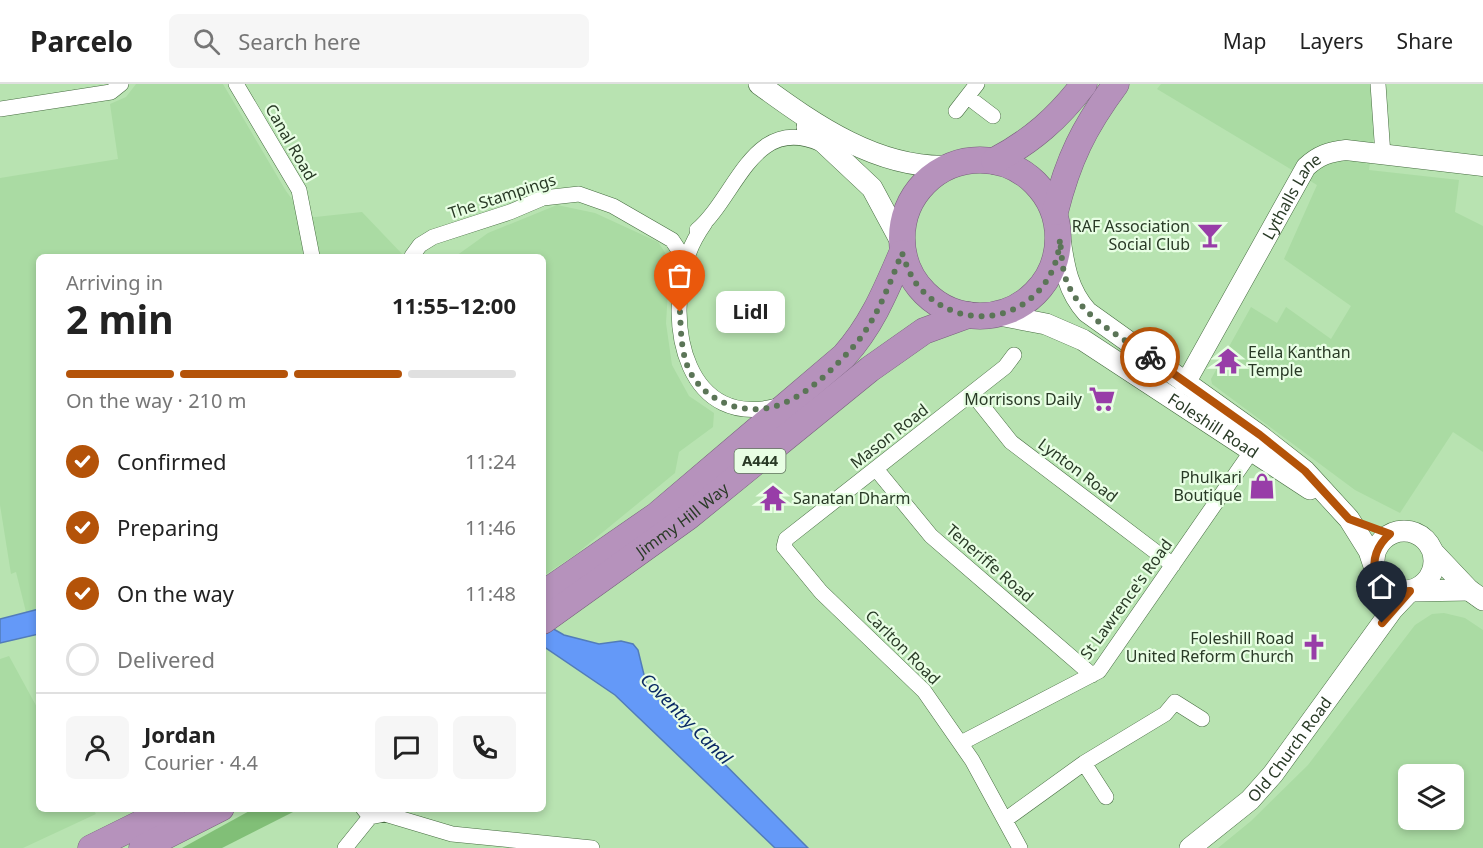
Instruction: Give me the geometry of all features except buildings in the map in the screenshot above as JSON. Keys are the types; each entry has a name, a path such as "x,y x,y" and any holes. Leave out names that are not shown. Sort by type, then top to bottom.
{"highway":[{"path":"994,161 1023,146 1052,123 1084,84"},
{"path":"1055,212 1073,152 1096,111 1116,84"},
{"path":"970,160 994,161 1012,167 1032,180 1046,195 1055,212 1060,239 1052,270 1038,293 1025,304 999,315 968,315 946,308 927,295 909,273 901,247 904,216 916,193 937,173 951,166 970,160"},
{"name":"Jimmy Hill Way","path":"547,610 805,392 844,356 867,329 882,302 901,247"},
{"name":"Jimmy Hill Way","path":"547,610 706,503 870,369 924,331 968,315"},
{"path":"91,848 164,812"},
{"path":"141,848 212,812"}],"main road":[{"path":"764,87 872,188 901,247"},
{"path":"764,87 852,144 906,163 951,166"},
{"name":"Foleshill Road","path":"1060,239 1064,273 1077,301 1087,312 1185,384 1260,435 1305,471 1349,519 1369,551 1376,571"},
{"name":"Foleshill Road","path":"999,315 1046,324 1083,340 1251,452 1329,499"},
{"name":"Foleshill Road","path":"1349,519 1390,534"},
{"path":"1410,531 1420,535 1476,595 1395,590 1387,587 1376,571 1375,552 1380,543 1390,534 1410,531"},
{"path":"1411,591 1427,582 1435,561 1434,552"},
{"name":"Old Church Road","path":"1373,636 1378,607 1376,571"},
{"name":"Old Church Road","path":"1190,848 1250,800 1273,774 1373,636 1411,591"}],"street":[{"path":"0,110 111,92 121,84"},
{"name":"Canal Road","path":"236,84 299,190 312,254"},
{"path":"1378,84 1383,155"},
{"path":"956,111 973,90 993,116"},
{"path":"683,271 693,242 754,154 770,142 804,138 829,147"},
{"name":"Lythalls Lane","path":"1185,384 1306,167 1318,156 1330,151 1483,166"},
{"name":"The Stampings","path":"413,254 420,245 432,237 510,212 543,198 566,194 600,200 672,240"},
{"path":"705,223 684,239 672,240 682,255 680,312 682,348 689,370 698,383 722,402 743,408 762,410 781,405 805,392"},
{"name":"Mason Road","path":"784,543 786,539 1005,367 1014,355"},
{"name":"Lynton Road","path":"972,393 1011,442 1173,565"},
{"name":"St Lawrence's Road","path":"961,742 1092,675 1103,666 1251,452"},
{"name":"Teneriffe Road","path":"876,469 932,536 1092,675"},
{"name":"Carlton Road","path":"784,543 784,547 821,592 924,691 961,742 1020,848"},
{"path":"1005,820 1084,763 1165,714 1175,702 1202,719"},
{"path":"1084,763 1106,797"},
{"path":"345,848 367,813 385,814 452,834 498,843 592,848"}],"shaded area":[{"path":"136,84 223,84 286,191 306,218 362,212 402,254 36,254 36,610 26,612 16,572 11,574 0,505 0,178 118,159 110,104 126,97"},
{"path":"1161,84 1372,84 1375,124 1369,170 1459,180 1455,212 1483,226 1483,452 1453,432 1400,513 1355,490 1212,384 1211,379 1251,307 1277,323 1286,307 1331,339 1351,306 1284,259 1317,185 1157,89"},
{"path":"557,205 595,213 658,242 670,260 666,323 672,365 689,396 714,413 713,427 679,452 675,473 575,555 546,574 546,254 459,254 488,233"},
{"path":"1444,613 1465,618 1483,630 1483,848 1218,848 1251,821 1308,765 1415,625 1432,614"},
{"path":"9,656 36,706 36,812 95,812 96,814 23,848 0,848 0,659"},
{"path":"248,812 293,812 222,848 182,848"}],"water":[{"path":"36,610 36,635 0,643 0,619"},
{"path":"546,625 564,635 599,644 621,641 633,644 638,650 646,683 656,695 808,848 775,848 615,695 546,648"}],"way so far":[{"path":"680,312 682,348 689,370 698,383 712,396 731,406 762,410 781,405 805,392 855,344 867,329 882,302 902,253 909,273 927,295 936,302 968,315 999,315 1025,304 1038,293 1058,257 1060,239 1064,273 1077,301 1087,312 1150,357"}],"place":[{"name":"RAF Association Social Club","path":"1210,235"},
{"name":"Lidl","path":"680,312"},
{"name":"Eella Kanthan Temple","path":"1228,361"},
{"name":"Morrisons Daily","path":"1102,399"},
{"name":"Phulkari Boutique","path":"1262,486"},
{"name":"Sanatan Dharm","path":"773,498"},
{"name":"Foleshill Road United Reform Church","path":"1314,647"}],"route":[{"path":"1150,357 1260,435 1305,471 1349,519 1390,534 1380,543 1375,552 1376,573 1387,587 1402,592 1410,591 1382,623"}],"water label":[{"name":"Coventry Canal","path":"686,719"}]}
